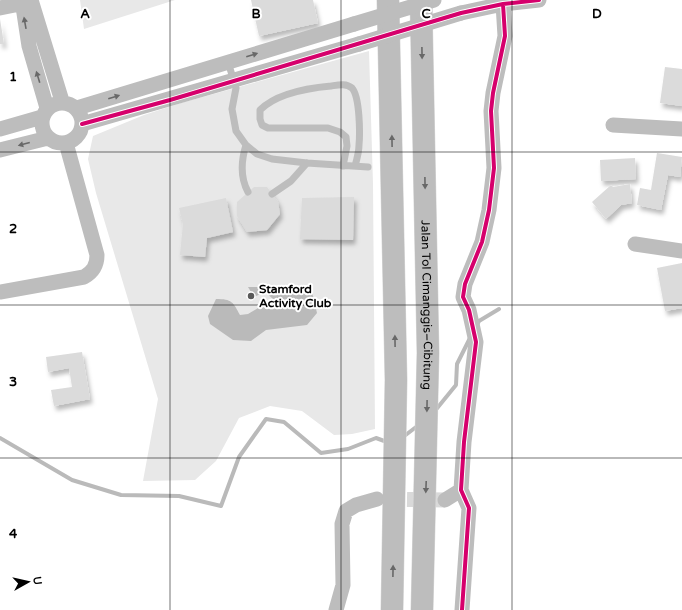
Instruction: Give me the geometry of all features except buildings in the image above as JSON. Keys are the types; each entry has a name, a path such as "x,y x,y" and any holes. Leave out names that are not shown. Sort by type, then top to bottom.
{"highway":[{"path":"388,0 396,380 392,610"},
{"name":"Jalan Tol Cimanggis–Cibitung","path":"421,0 428,353 427,448 422,610"}],"street":[{"path":"77,108 434,0"},
{"path":"82,124 359,44 461,12 503,4 539,0"},
{"path":"0,8 27,2"},
{"path":"27,2 62,102"},
{"path":"0,129 44,113 62,102 70,103 77,108 81,116 82,124 77,136 72,141 66,143 53,141 48,138 42,128 44,113 28,46 27,2"},
{"path":"462,610 469,508 461,490 464,442 476,342 469,310 463,297 482,242 490,203 494,168 491,111 493,93 505,36 503,4"},
{"path":"613,125 682,129"},
{"path":"0,150 48,138"},
{"path":"0,292 84,277 91,274 94,269 97,256 66,143"},
{"path":"635,244 682,251"},
{"path":"445,500 461,490"},
{"path":"336,610 343,585 342,524 346,511 356,505 377,499"}],"lane":[{"path":"228,62 236,88 232,109 236,131 246,145 258,154 272,159 368,167"},
{"path":"343,166 347,146 346,137 340,132 328,128 268,128 262,125 260,110 265,105 296,91 345,84 352,88 356,97 359,122 359,145 355,166"},
{"path":"246,145 242,167 244,185 248,192"},
{"path":"272,194 291,181 307,163"}],"shaded area":[{"path":"80,0 175,0 84,29"},
{"name":"Stamford Activity Club","path":"369,51 373,184 375,429 352,434 334,435 302,411 270,406 239,418 216,461 195,480 143,481 158,399 96,193 88,159 93,136 144,115 181,103"},
{"path":"248,287 282,287 312,292 317,313 307,325 266,330 251,341 233,340 210,324 208,316 216,299 231,302 236,307 240,315 248,314 273,299 265,292 254,297"}],"waterway":[{"path":"477,325 479,321 499,309"},
{"path":"434,412 456,385 457,364 470,338"},
{"path":"0,438 72,480 121,495 179,496 221,506 239,457 266,419 284,422 321,453 348,449 376,438 387,442"},
{"path":"403,437 420,424"}],"tunnel":[{"path":"384,499 445,500"}],"cycle path":[{"path":"82,124 170,100 461,13 503,4 539,0"},
{"path":"462,610 469,508 461,490 464,442 476,342 469,310 463,297 465,284 482,242 489,210 494,168 491,111 493,93 505,36 503,4"}],"place":[{"name":"Stamford Activity Club","path":"251,296"}]}
